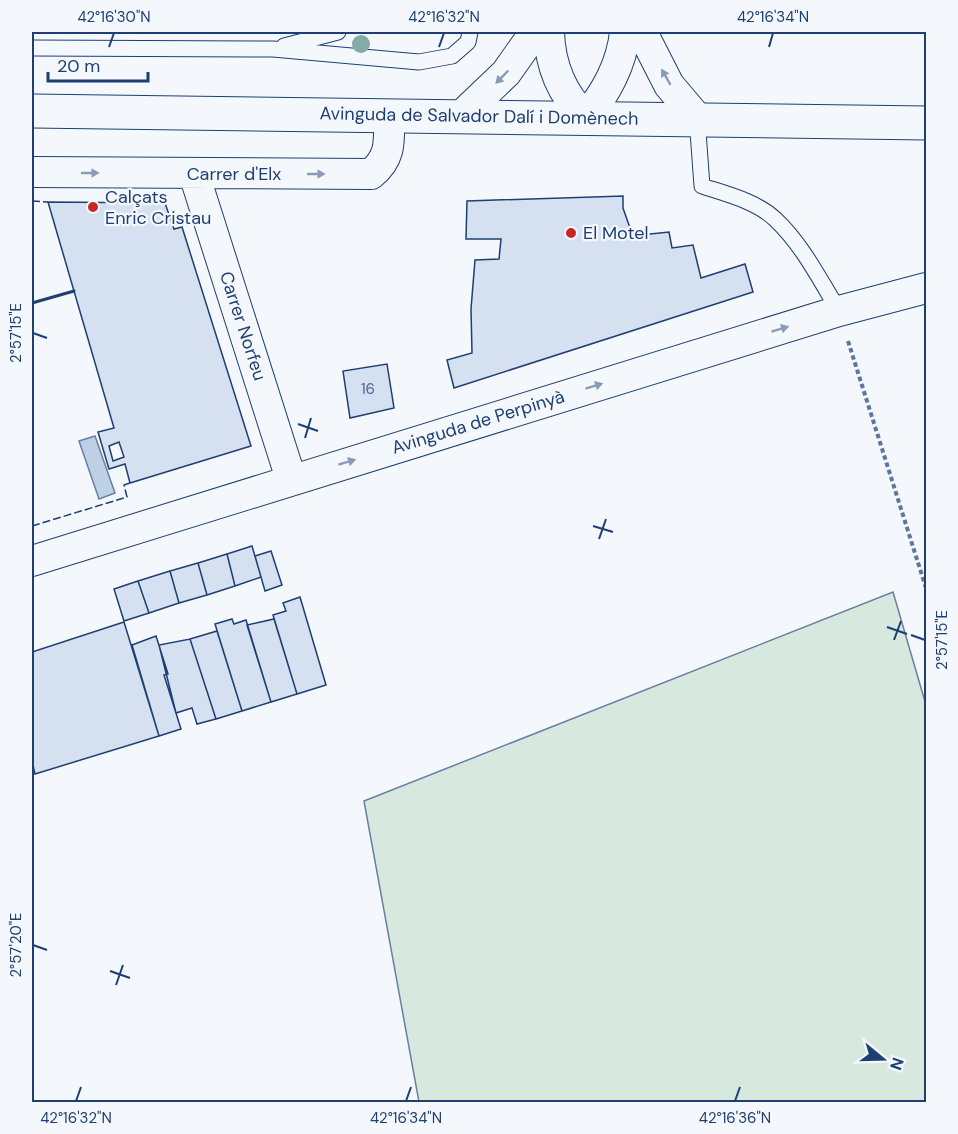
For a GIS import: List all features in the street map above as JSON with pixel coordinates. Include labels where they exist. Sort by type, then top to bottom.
[{"type":"main road","name":"Avinguda de Salvador Dalí i Domènech","points":[[32,111],[697,118],[927,123]]},
{"type":"street","points":[[461,116],[506,73],[535,32]]},
{"type":"street","points":[[549,32],[554,67],[561,89],[585,117],[608,86],[624,44],[625,32]]},
{"type":"street","points":[[642,32],[669,85],[697,118]]},
{"type":"street","name":"Carrer d'Elx","points":[[32,172],[371,174],[382,166],[389,153],[389,115]]},
{"type":"street","name":"Carrer Norfeu","points":[[194,174],[291,479]]},
{"type":"street","name":"Avinguda de Perpinyà","points":[[32,561],[839,311],[927,288]]},
{"type":"lane","points":[[273,49],[338,32]]},
{"type":"lane","points":[[32,48],[273,49],[419,62],[452,56],[468,42],[470,32]]},
{"type":"lane","points":[[697,118],[702,186],[739,198],[774,218],[800,249],[839,311]]},
{"type":"path","points":[[839,311],[927,588]]},
{"type":"shaded area","points":[[893,592],[926,705],[926,1102],[419,1102],[364,801]]},
{"type":"water","points":[[95,436],[115,493],[99,499],[79,441]]},
{"type":"building","points":[[623,196],[623,208],[630,228],[650,234],[669,232],[672,248],[693,245],[701,278],[745,264],[753,292],[454,388],[447,360],[472,353],[471,309],[475,260],[499,259],[501,239],[466,239],[467,201]]},
{"type":"building","points":[[48,202],[165,203],[174,229],[182,227],[251,446],[130,483],[125,464],[109,469],[98,432],[114,428]],"holes":[[[119,442],[124,457],[113,461],[109,446]]]},
{"type":"building","points":[[387,364],[394,408],[350,418],[343,371]]},
{"type":"building","points":[[252,546],[261,577],[235,586],[227,554]]},
{"type":"building","points":[[271,551],[282,585],[265,591],[255,556]]},
{"type":"building","points":[[227,554],[235,586],[207,595],[198,563]]},
{"type":"building","points":[[198,563],[207,595],[179,603],[170,571]]},
{"type":"building","points":[[170,571],[179,603],[149,613],[138,581]]},
{"type":"building","points":[[138,581],[149,613],[124,621],[114,589]]},
{"type":"building","points":[[300,597],[326,685],[297,694],[273,615],[286,611],[283,603]]},
{"type":"building","points":[[232,619],[234,624],[246,620],[271,702],[242,711],[215,624]]},
{"type":"building","points":[[274,619],[297,694],[271,702],[247,625]]},
{"type":"building","points":[[124,622],[159,736],[35,774],[32,761],[32,652]]},
{"type":"building","points":[[217,631],[242,711],[216,719],[190,639]]},
{"type":"building","points":[[156,636],[168,674],[164,675],[181,729],[159,736],[132,645]]},
{"type":"building","points":[[190,639],[216,719],[197,724],[192,708],[176,713],[159,645]]},
{"type":"fence","points":[[32,201],[48,202]]},
{"type":"fence","points":[[32,526],[127,497],[124,485],[130,483]]},
{"type":"wall","points":[[32,303],[74,291]]},
{"type":"place","name":"Calçats Enric Cristau","points":[[93,207]]},
{"type":"place","name":"El Motel","points":[[571,233]]}]
